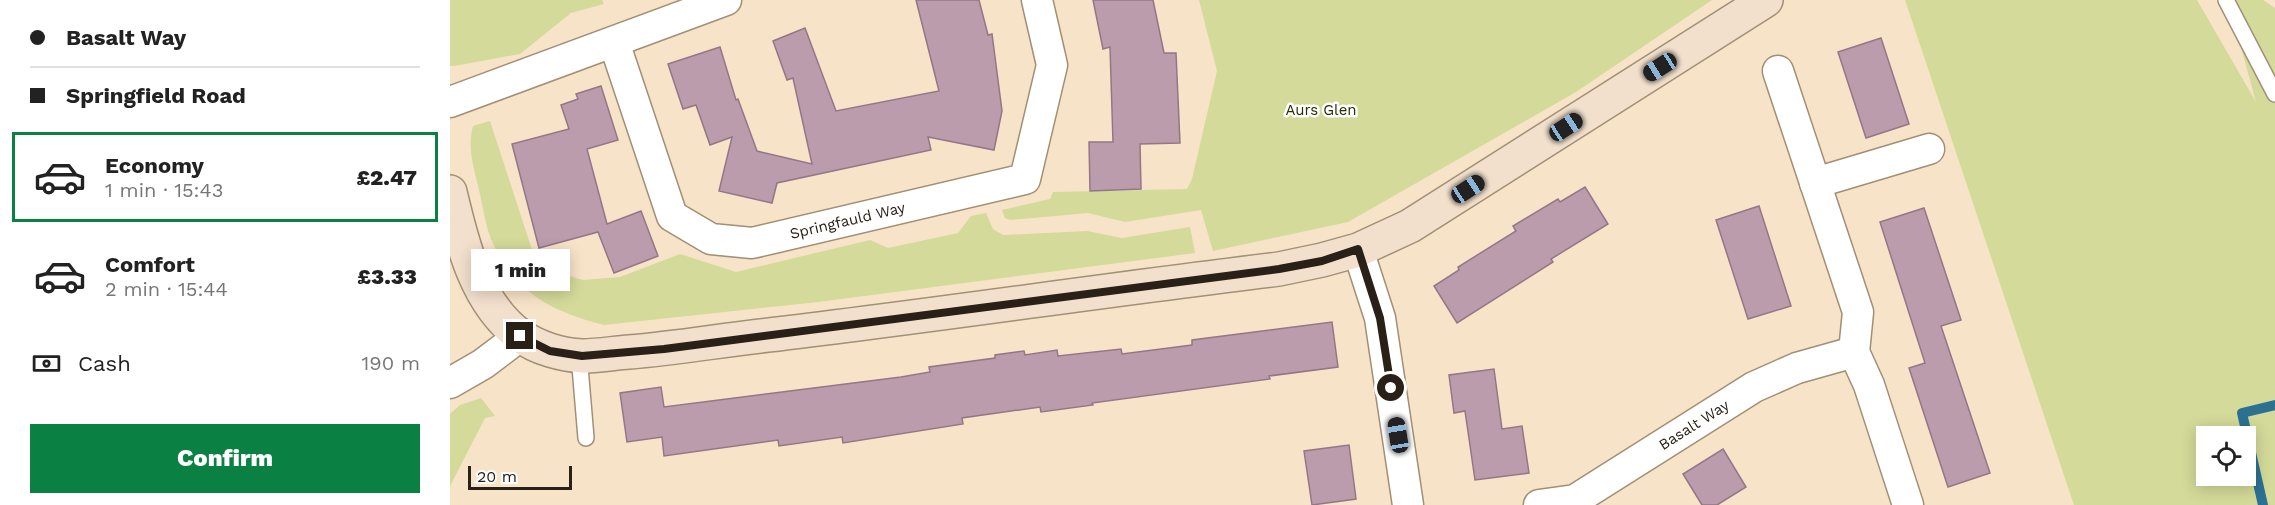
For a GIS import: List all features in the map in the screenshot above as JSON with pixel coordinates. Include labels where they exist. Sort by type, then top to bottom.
[{"type":"street","points":[[450,102],[726,0]]},
{"type":"street","name":"Springfauld Way","points":[[614,42],[672,216],[711,239],[752,243],[1025,179],[1052,65],[1037,0]]},
{"type":"street","points":[[450,192],[459,230],[481,290],[495,311],[520,336],[550,351],[579,355],[664,349],[1279,269],[1322,261],[1358,249],[1410,226],[1766,0]]},
{"type":"street","points":[[1778,71],[1858,312],[1854,352],[1869,385],[1908,505]]},
{"type":"street","points":[[1815,183],[1929,149]]},
{"type":"street","points":[[1358,249],[1380,318],[1408,505]]},
{"type":"street","points":[[450,383],[483,364],[520,336]]},
{"type":"street","name":"Basalt Way","points":[[1539,505],[1575,500],[1754,387],[1797,368],[1854,352]]},
{"type":"lane","points":[[2226,0],[2275,94]]},
{"type":"lane","points":[[579,355],[586,438]]},
{"type":"green space","points":[[450,0],[602,0],[604,4],[571,13],[520,54],[450,66]]},
{"type":"green space","name":"Aurs Glen","points":[[1199,0],[1712,0],[1576,92],[1348,222],[1213,251],[1201,210],[1125,222],[1088,213],[1011,220],[1005,218],[1002,210],[1050,199],[1053,192],[1187,189],[1192,179],[1217,71]]},
{"type":"green space","points":[[1905,0],[2197,0],[2256,102],[2228,0],[2263,0],[2275,8],[2275,505],[2074,505]]},
{"type":"green space","points":[[490,121],[535,259],[559,273],[583,280],[620,277],[680,254],[736,272],[870,240],[888,248],[958,233],[971,216],[986,213],[993,229],[1003,235],[1087,231],[1122,238],[1190,227],[1195,253],[818,302],[604,325],[568,314],[536,297],[511,273],[500,257],[487,227],[471,150],[473,126]]},
{"type":"green space","points":[[481,398],[495,416],[485,418],[450,486],[450,414],[460,405]]},
{"type":"building","points":[[916,0],[979,0],[988,35],[992,34],[1002,111],[994,150],[928,137],[931,150],[777,183],[772,203],[719,191],[732,137],[710,145],[696,105],[683,109],[668,64],[720,47],[736,100],[738,99],[757,151],[812,164],[793,78],[787,80],[773,41],[805,28],[836,111],[939,91]]},
{"type":"building","points":[[1093,0],[1153,0],[1164,53],[1176,53],[1180,143],[1140,144],[1141,189],[1090,191],[1089,142],[1113,142],[1110,47],[1103,49]]},
{"type":"building","points":[[1881,38],[1909,124],[1866,138],[1838,52]]},
{"type":"building","points":[[601,86],[618,140],[587,149],[607,224],[641,211],[658,256],[614,273],[598,232],[539,248],[512,144],[569,129],[561,105],[578,99],[576,94]]},
{"type":"building","points":[[1585,187],[1608,224],[1551,259],[1553,262],[1457,323],[1434,286],[1459,270],[1458,267],[1516,231],[1513,226],[1558,199],[1560,202]]},
{"type":"building","points":[[1759,206],[1791,306],[1748,319],[1716,220]]},
{"type":"building","points":[[1924,208],[1961,320],[1941,326],[1990,473],[1948,487],[1909,368],[1925,363],[1880,222]]},
{"type":"building","points":[[1332,322],[1338,367],[1269,376],[1270,379],[1092,403],[1093,405],[1041,412],[1040,407],[962,418],[963,424],[843,443],[842,437],[779,446],[778,440],[664,456],[662,437],[627,442],[620,393],[661,387],[664,407],[901,377],[930,372],[929,367],[995,358],[995,355],[1024,351],[1025,355],[1057,350],[1058,356],[1121,349],[1122,354],[1192,345],[1192,340]]},
{"type":"building","points":[[1494,369],[1502,429],[1522,426],[1529,473],[1475,480],[1465,411],[1454,413],[1449,375]]},
{"type":"building","points":[[1349,445],[1356,499],[1312,505],[1304,451]]},
{"type":"building","points":[[1723,449],[1746,487],[1717,505],[1702,505],[1683,474]]},
{"type":"waterway","points":[[2263,505],[2242,413],[2275,405]]},
{"type":"route","points":[[520,336],[550,351],[582,356],[664,349],[1279,269],[1322,261],[1358,249],[1380,318],[1391,388]]}]
